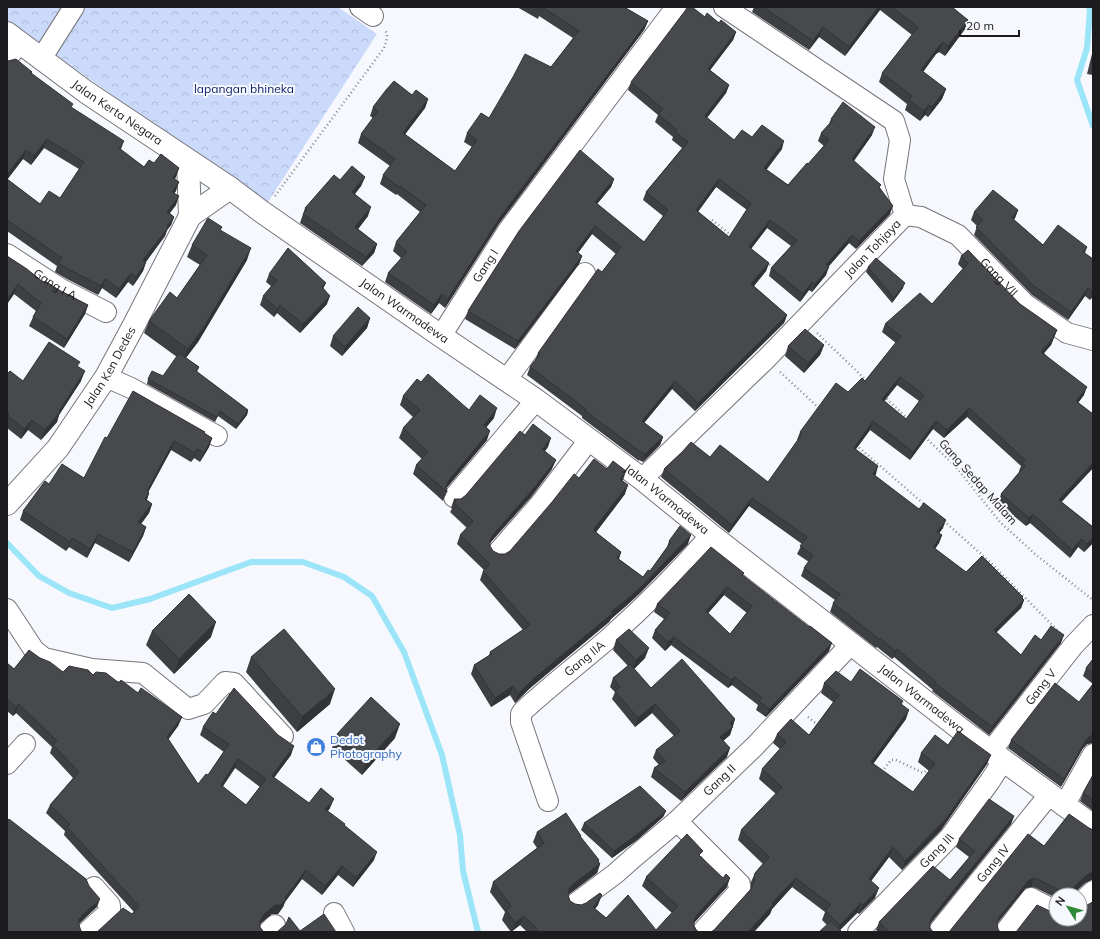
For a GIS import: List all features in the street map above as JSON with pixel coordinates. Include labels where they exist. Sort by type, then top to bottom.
[{"type":"street","points":[[41,59],[74,7]]},
{"type":"street","name":"Gang I","points":[[441,336],[507,232],[676,7]]},
{"type":"street","name":"Jalan Tohjaya","points":[[642,479],[766,359],[905,215],[894,179],[900,140],[894,121],[724,7]]},
{"type":"street","name":"Jalan Kerta Negara","points":[[11,45],[41,59],[86,92],[188,162],[230,188]]},
{"type":"street","name":"Jalan Ken Dedes","points":[[188,162],[190,216]]},
{"type":"street","name":"Jalan Warmadewa","points":[[230,188],[262,212],[536,400],[642,479],[711,535],[963,732],[1093,826]]},
{"type":"street","name":"Jalan Ken Dedes","points":[[7,504],[58,448],[106,377],[190,216],[230,188]]},
{"type":"street","name":"Gang VII","points":[[905,215],[921,217],[958,235],[1024,304],[1067,333],[1093,340]]},
{"type":"street","name":"Gang I A","points":[[7,254],[61,289],[106,312]]},
{"type":"street","points":[[507,379],[585,273]]},
{"type":"street","points":[[106,377],[131,388],[217,436]]},
{"type":"street","points":[[454,497],[536,400]]},
{"type":"street","points":[[498,552],[540,504],[589,440]]},
{"type":"street","name":"Gang IIA","points":[[548,802],[521,722],[521,714],[645,605],[677,574],[711,535]]},
{"type":"street","points":[[7,609],[34,650],[44,658],[92,669],[143,674],[188,710],[204,704],[225,682],[234,683],[283,736]]},
{"type":"street","name":"Gang V","points":[[997,756],[1073,646],[1093,624]]},
{"type":"street","name":"Gang II","points":[[576,903],[615,874],[678,821],[755,746],[851,644]]},
{"type":"street","points":[[7,764],[26,744]]},
{"type":"street","points":[[1057,800],[1093,754]]},
{"type":"street","name":"Gang III","points":[[858,932],[950,837],[990,781],[997,756]]},
{"type":"street","name":"Gang IV","points":[[938,932],[1057,800]]},
{"type":"street","points":[[678,821],[740,884],[739,892],[702,932]]},
{"type":"street","points":[[87,932],[110,910],[110,905],[94,887]]},
{"type":"street","points":[[1005,932],[1031,898],[1048,907]]},
{"type":"street","points":[[334,913],[344,932]]},
{"type":"path","points":[[262,212],[384,48],[387,33],[382,24],[366,12]]},
{"type":"path","points":[[712,220],[736,238]]},
{"type":"path","points":[[764,260],[776,270]]},
{"type":"path","points":[[804,320],[869,383]]},
{"type":"path","points":[[766,359],[823,412]]},
{"type":"path","points":[[880,392],[911,423]]},
{"type":"path","name":"Gang Sedap Malam","points":[[922,434],[956,467],[1000,522],[1036,555],[1093,600]]},
{"type":"path","points":[[852,442],[926,505]]},
{"type":"path","points":[[943,521],[990,562],[1073,646]]},
{"type":"path","points":[[794,706],[823,729]]},
{"type":"path","points":[[880,774],[891,760],[904,763],[924,773],[934,764]]},
{"type":"green space","name":"lapangan bhineka","points":[[7,7],[338,7],[377,34],[266,205],[7,20]]},
{"type":"building","points":[[542,7],[624,7],[648,21],[501,216],[448,299],[442,294],[434,305],[388,273],[407,252],[396,242],[426,205],[383,175],[395,159],[361,134],[378,111],[373,107],[394,81],[412,95],[416,90],[428,99],[403,133],[455,171],[477,140],[467,133],[481,113],[489,118],[525,54],[551,67],[579,31]]},
{"type":"building","points":[[688,7],[692,7],[705,17],[707,13],[719,23],[721,20],[736,32],[708,69],[729,85],[705,116],[734,140],[742,130],[752,137],[762,125],[784,141],[764,168],[788,185],[829,140],[821,133],[833,120],[831,119],[843,102],[875,127],[852,159],[881,185],[879,187],[893,206],[859,241],[852,235],[826,265],[829,267],[815,284],[812,282],[803,294],[771,268],[797,240],[770,220],[749,247],[769,263],[751,284],[787,315],[698,403],[675,381],[642,421],[663,437],[645,454],[584,410],[586,409],[530,367],[540,354],[538,353],[598,269],[602,272],[621,247],[595,226],[576,251],[582,256],[518,341],[468,311],[519,231],[580,150],[614,179],[595,202],[644,242],[668,210],[646,192],[688,142],[675,132],[677,130],[658,114],[663,109],[631,82]],"holes":[[[719,179],[751,203],[729,237],[696,210]]]},
{"type":"building","points":[[763,7],[878,7],[849,47],[823,27],[813,41]]},
{"type":"building","points":[[891,7],[952,7],[968,20],[948,46],[943,42],[940,45],[921,70],[946,89],[932,107],[929,105],[924,111],[909,100],[912,96],[882,73],[918,27]]},
{"type":"building","points":[[16,59],[32,72],[31,73],[73,104],[71,107],[124,141],[119,148],[144,167],[149,160],[154,163],[161,154],[179,168],[173,178],[179,182],[172,192],[179,196],[167,212],[174,217],[167,226],[168,228],[143,260],[146,262],[136,277],[131,273],[119,289],[105,279],[101,286],[58,263],[62,258],[7,220],[7,179],[40,204],[49,191],[60,198],[84,162],[47,139],[34,156],[26,150],[7,175],[7,60]]},
{"type":"building","points":[[352,166],[365,177],[352,192],[371,207],[355,227],[377,244],[366,257],[303,214],[307,210],[305,208],[334,175],[340,180]]},
{"type":"building","points":[[993,190],[1018,210],[1012,218],[1043,245],[1058,225],[1087,247],[1083,252],[1093,259],[1093,292],[1088,288],[1071,312],[1035,287],[976,227],[983,220],[974,212]]},
{"type":"building","points":[[208,218],[222,227],[220,230],[251,248],[202,330],[188,349],[149,321],[170,292],[177,298],[207,255],[192,245]]},
{"type":"building","points":[[288,248],[326,283],[322,287],[330,296],[303,324],[280,305],[277,309],[263,296],[277,280],[269,274]]},
{"type":"building","points":[[968,250],[1020,304],[1057,330],[1053,336],[1054,337],[1041,352],[1087,387],[1076,401],[1093,414],[1093,463],[1059,500],[1093,527],[1093,538],[1087,544],[1081,539],[1072,550],[1033,514],[1029,518],[1001,494],[1025,466],[1022,463],[1025,460],[969,408],[947,430],[936,421],[913,452],[873,421],[854,448],[878,466],[873,474],[919,509],[924,503],[946,520],[937,532],[942,535],[933,547],[966,572],[982,556],[1023,597],[1022,598],[1024,600],[994,630],[1021,655],[1035,635],[1041,640],[1051,626],[1064,635],[992,727],[935,683],[936,682],[897,649],[895,651],[833,603],[840,594],[804,568],[813,555],[800,546],[807,537],[752,498],[732,525],[664,469],[691,442],[710,457],[720,445],[768,482],[802,434],[800,432],[836,383],[848,392],[862,378],[865,381],[901,336],[885,324],[920,293],[932,304],[968,263],[961,256]],"holes":[[[900,377],[924,395],[906,419],[882,399]]]},
{"type":"building","points":[[7,256],[27,269],[44,283],[45,281],[88,305],[67,339],[33,317],[41,303],[18,284],[7,300]]},
{"type":"building","points":[[876,258],[905,283],[894,298],[868,267]]},
{"type":"building","points":[[358,307],[370,318],[345,347],[333,336]]},
{"type":"building","points":[[805,329],[824,345],[808,363],[788,346]]},
{"type":"building","points":[[49,342],[80,362],[77,366],[85,371],[59,411],[60,412],[45,430],[32,420],[24,429],[8,416],[9,414],[7,413],[7,374],[10,371],[23,381]]},
{"type":"building","points":[[179,353],[199,367],[196,371],[248,410],[238,424],[220,411],[217,417],[148,379],[152,371],[163,376]]},
{"type":"building","points":[[428,374],[469,410],[480,395],[497,408],[484,425],[490,431],[449,480],[446,486],[447,492],[416,465],[428,452],[403,428],[420,410],[403,396],[417,379],[421,382]]},
{"type":"building","points":[[133,391],[205,432],[204,433],[212,438],[204,453],[197,449],[195,453],[174,441],[147,491],[149,493],[145,499],[152,504],[138,522],[146,527],[133,552],[98,534],[90,549],[72,538],[70,542],[23,511],[45,481],[49,484],[62,464],[84,478],[105,437],[107,438]]},
{"type":"building","points":[[533,424],[551,438],[542,449],[556,460],[493,535],[490,540],[490,546],[493,551],[499,554],[505,554],[510,551],[574,474],[579,478],[594,459],[607,469],[613,461],[626,471],[620,479],[628,485],[594,529],[594,531],[621,552],[617,558],[643,577],[648,570],[650,571],[671,542],[669,541],[680,526],[691,535],[644,584],[611,612],[613,613],[532,680],[518,694],[513,686],[495,698],[474,665],[492,654],[490,652],[530,625],[483,571],[490,564],[460,535],[473,521],[454,503],[456,501],[454,499],[461,499],[466,495],[520,431],[525,435]]},
{"type":"building","points":[[711,547],[744,573],[742,575],[832,643],[769,709],[759,701],[762,698],[735,677],[731,680],[674,637],[668,642],[655,630],[670,613],[657,604]],"holes":[[[727,587],[752,606],[730,634],[706,611]]]},
{"type":"building","points":[[189,594],[216,622],[179,659],[152,631]]},
{"type":"building","points":[[284,629],[335,689],[302,717],[251,657]]},
{"type":"building","points":[[629,629],[649,648],[636,660],[616,640]]},
{"type":"building","points":[[29,650],[40,658],[50,662],[63,672],[69,666],[88,670],[93,675],[96,672],[106,673],[119,683],[121,680],[138,693],[141,688],[182,717],[167,737],[198,784],[206,774],[208,775],[229,744],[203,727],[213,712],[216,714],[234,688],[278,735],[294,746],[272,776],[309,803],[321,788],[334,799],[325,809],[377,852],[356,878],[342,866],[325,886],[306,870],[281,905],[275,905],[263,915],[260,921],[260,927],[264,932],[97,932],[123,908],[132,914],[139,906],[67,827],[70,824],[50,805],[79,772],[53,745],[57,741],[19,704],[16,707],[7,699],[7,663],[14,669]],"holes":[[[238,759],[266,779],[246,805],[221,785]]]},
{"type":"building","points":[[682,659],[735,719],[730,723],[733,727],[720,737],[730,748],[685,792],[654,768],[665,761],[656,750],[680,731],[655,704],[638,718],[615,691],[620,687],[613,678],[630,664],[651,688]]},
{"type":"building","points":[[1093,659],[1093,674],[1086,668]]},
{"type":"building","points":[[860,669],[903,701],[901,704],[909,710],[871,762],[913,792],[935,763],[921,753],[935,735],[948,745],[958,731],[991,755],[945,820],[905,861],[893,847],[869,879],[879,888],[863,905],[861,903],[840,925],[825,910],[831,905],[796,878],[772,903],[773,905],[748,932],[711,932],[751,889],[754,882],[755,873],[769,857],[741,830],[782,787],[762,769],[786,742],[777,734],[791,719],[809,735],[839,695],[824,683],[836,671],[851,682]]},
{"type":"building","points":[[1055,683],[1079,702],[1093,684],[1093,735],[1086,740],[1064,779],[1011,740]]},
{"type":"building","points":[[371,697],[400,724],[367,761],[337,734]]},
{"type":"building","points":[[1093,775],[1093,800],[1083,793]]},
{"type":"building","points":[[640,786],[666,811],[614,851],[584,823]]},
{"type":"building","points":[[989,799],[1014,816],[932,917],[930,928],[933,932],[889,932],[879,922],[933,866],[950,880],[975,851],[959,839]]},
{"type":"building","points":[[566,813],[580,836],[599,860],[598,861],[600,864],[572,885],[569,889],[568,895],[570,901],[581,905],[600,893],[602,895],[593,907],[606,918],[628,895],[656,930],[678,906],[646,877],[687,834],[703,851],[699,855],[723,878],[726,874],[730,878],[694,920],[694,926],[697,931],[700,932],[540,932],[524,916],[515,923],[506,910],[511,906],[493,882],[544,843],[537,832]]},
{"type":"building","points":[[1069,814],[1093,830],[1093,872],[1088,874],[1074,887],[1053,887],[1034,878],[1029,880],[999,917],[997,923],[1000,932],[949,932],[1028,834],[1044,846]]},
{"type":"building","points":[[9,819],[86,879],[89,886],[100,899],[79,919],[79,925],[81,931],[83,932],[7,932],[7,821]]},
{"type":"building","points":[[1093,901],[1093,932],[1016,932],[1037,905],[1048,910],[1048,927],[1088,927],[1088,904]]},
{"type":"building","points":[[324,914],[336,932],[277,932],[286,924],[289,917],[300,931]]},
{"type":"building","points":[[831,921],[842,932],[819,932]]},
{"type":"waterway","points":[[1089,7],[1087,48],[1077,80],[1093,126]]},
{"type":"waterway","points":[[7,543],[39,576],[69,593],[112,608],[150,599],[251,562],[303,562],[344,577],[372,596],[404,652],[442,755],[460,835],[463,871],[478,932]]},
{"type":"place","name":"Dedot Photography","points":[[316,747]]}]
